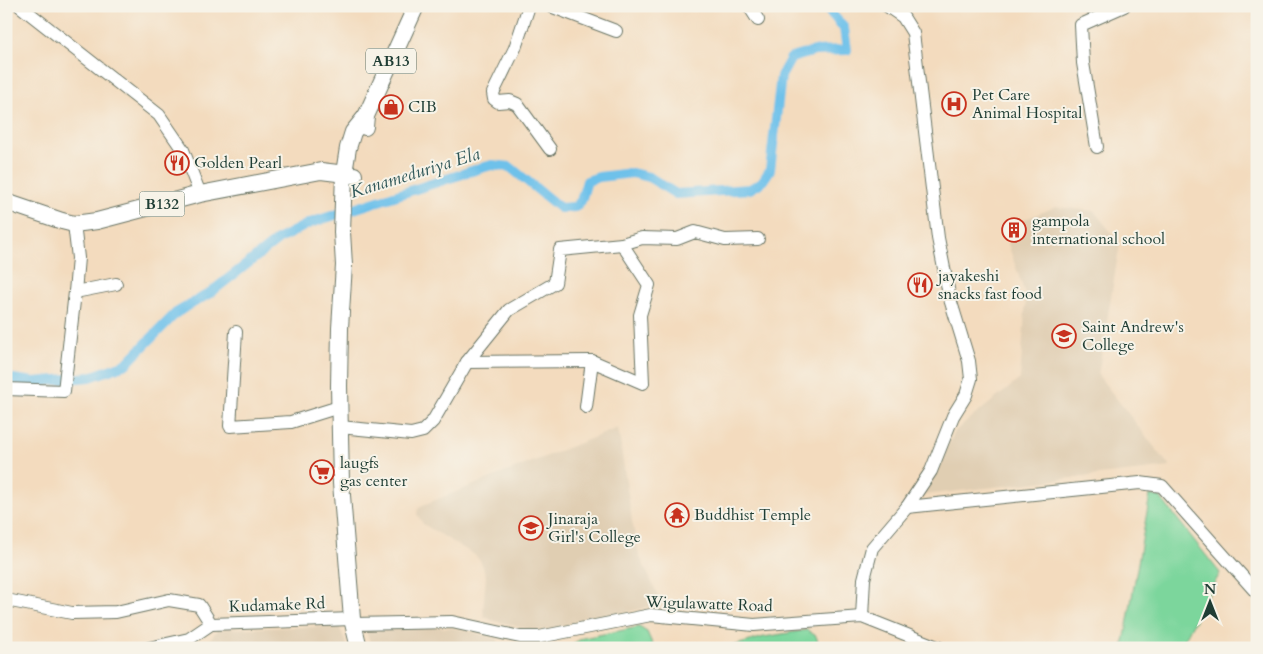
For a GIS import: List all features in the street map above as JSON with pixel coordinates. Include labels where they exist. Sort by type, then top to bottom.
[{"type":"main road","name":"AB13","points":[[359,648],[353,622],[341,483],[339,407],[340,328],[349,175],[353,132],[366,116],[416,6]]},
{"type":"main road","name":"B132","points":[[6,202],[74,224],[98,221],[200,194],[321,171],[332,163],[349,175]]},
{"type":"street","points":[[20,6],[159,115],[182,150],[200,194]]},
{"type":"street","points":[[529,6],[514,48],[493,92],[494,99],[498,102],[510,101],[517,104],[550,149]]},
{"type":"street","points":[[550,6],[616,30]]},
{"type":"street","points":[[749,6],[758,20]]},
{"type":"street","points":[[862,617],[864,579],[872,548],[907,507],[930,471],[953,416],[966,395],[971,378],[969,361],[950,298],[938,238],[913,33],[903,17],[888,6]]},
{"type":"street","points":[[1097,147],[1083,63],[1081,24],[1124,6]]},
{"type":"street","points":[[6,389],[64,391],[78,258],[74,224]]},
{"type":"street","points":[[340,427],[411,434],[423,431],[433,421],[467,362],[509,310],[555,283],[560,250],[622,244],[642,238],[677,239],[695,232],[725,240],[758,239]]},
{"type":"street","points":[[467,362],[592,361],[643,383],[640,315],[649,285],[622,244]]},
{"type":"street","points":[[74,292],[116,284]]},
{"type":"street","points":[[236,332],[230,426],[291,422],[339,407]]},
{"type":"street","points":[[586,407],[592,361]]},
{"type":"street","points":[[907,507],[1140,483],[1162,486],[1257,593]]},
{"type":"street","name":"Kudamake Rd","points":[[6,600],[72,613],[116,612],[169,600],[199,605],[211,624],[353,622]]},
{"type":"street","name":"Wigulawatte Road","points":[[353,622],[452,622],[520,637],[539,637],[651,615],[754,625],[862,617],[915,642],[940,648]]},
{"type":"street","points":[[149,648],[189,638],[211,624]]},
{"type":"shaded area","name":"Saint Andrew's College","points":[[1055,207],[1094,211],[1120,243],[1098,375],[1170,467],[924,495],[955,431],[1020,379],[1026,297],[1008,244],[1023,220]]},
{"type":"shaded area","name":"Jinaraja Girl's College","points":[[618,428],[639,555],[662,604],[546,630],[529,629],[491,620],[484,616],[486,576],[481,562],[475,555],[423,524],[417,514],[418,509],[423,505]]},
{"type":"shaded area","points":[[339,626],[348,648],[191,648],[208,642],[218,629]]},
{"type":"shaded area","points":[[405,626],[453,628],[469,631],[497,639],[497,648],[372,648],[367,633]]},
{"type":"green space","points":[[1150,495],[1160,497],[1220,573],[1180,648],[1123,648]]},
{"type":"green space","points":[[639,627],[647,632],[654,648],[573,648],[574,643],[583,638]]},
{"type":"green space","points":[[807,630],[816,636],[820,648],[726,648],[764,637]]},
{"type":"waterway","name":"Kanameduriya Ela","points":[[6,378],[34,382],[90,377],[126,364],[176,313],[210,293],[279,239],[310,223],[492,165],[510,167],[560,208],[575,207],[581,201],[587,181],[599,177],[632,173],[649,177],[676,194],[750,189],[762,182],[770,170],[781,76],[791,58],[815,51],[847,50],[844,28],[825,6]]},
{"type":"place","name":"Pet Care Animal Hospital","points":[[954,104]]},
{"type":"place","name":"CIB","points":[[391,107]]},
{"type":"place","name":"Golden Pearl","points":[[177,163]]},
{"type":"place","name":"gampola international school","points":[[1014,230]]},
{"type":"place","name":"jayakeshi snacks fast food","points":[[920,285]]},
{"type":"place","name":"Saint Andrew's College","points":[[1064,336]]},
{"type":"place","name":"laugfs gas center","points":[[322,472]]},
{"type":"place","name":"Buddhist Temple","points":[[677,515]]},
{"type":"place","name":"Jinaraja Girl's College","points":[[531,528]]}]
